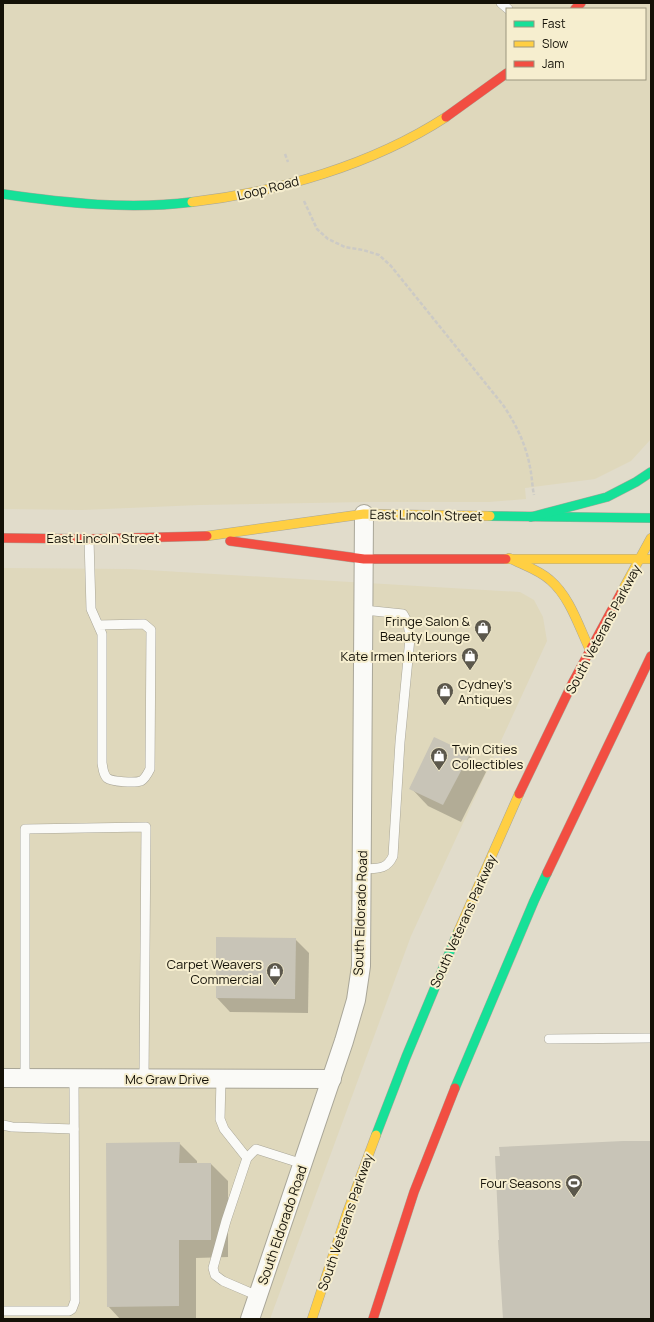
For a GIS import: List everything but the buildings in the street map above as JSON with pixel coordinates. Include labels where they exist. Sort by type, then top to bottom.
[{"type":"main road","name":"Loop Road","points":[[3,194],[71,203],[138,206],[193,203],[268,189],[328,172],[392,146],[442,119],[506,74]]},
{"type":"main road","points":[[531,517],[607,497],[636,482],[651,472]]},
{"type":"main road","name":"East Lincoln Street","points":[[3,538],[89,539],[203,537],[364,514],[651,518]]},
{"type":"main road","name":"East Lincoln Street","points":[[203,537],[364,559],[651,558]]},
{"type":"main road","name":"South Veterans Parkway","points":[[312,1319],[355,1192],[394,1087],[437,980],[512,809],[544,741],[590,650],[651,538]]},
{"type":"main road","points":[[509,558],[550,579],[557,587],[574,616],[590,650]]},
{"type":"main road","points":[[373,1319],[414,1192],[534,901],[650,658]]},
{"type":"street","name":"South Eldorado Road","points":[[250,1319],[344,1041],[356,1000],[361,966],[364,514]]},
{"type":"street","name":"Mc Graw Drive","points":[[3,1078],[332,1079]]},
{"type":"lane","points":[[89,539],[91,610],[102,634],[102,763],[104,774],[108,779],[117,782],[140,781],[146,776],[150,769],[151,630],[144,624],[98,625]]},
{"type":"lane","points":[[362,869],[384,867],[389,863],[393,856],[400,742],[410,638],[408,623],[403,614],[364,610]]},
{"type":"lane","points":[[25,1078],[25,829],[146,827],[144,1078]]},
{"type":"lane","points":[[549,1039],[651,1038]]},
{"type":"lane","points":[[3,1311],[69,1311],[72,1309],[75,1301],[74,1078]]},
{"type":"lane","points":[[221,1079],[220,1118],[224,1129],[247,1158]]},
{"type":"lane","points":[[3,1125],[12,1127],[74,1129]]},
{"type":"lane","points":[[258,1296],[224,1281],[215,1275],[213,1268],[226,1221],[247,1158],[256,1149],[303,1164]]},
{"type":"path","points":[[285,154],[289,164]]},
{"type":"path","points":[[304,201],[317,229],[328,239],[345,247],[363,250],[379,255],[392,266],[503,405],[515,422],[526,450],[531,468],[534,498]]},
{"type":"shaded area","points":[[3,3],[651,3],[651,439],[631,461],[595,479],[525,488],[526,499],[489,502],[366,502],[199,505],[82,510],[3,509]]},
{"type":"shaded area","points":[[3,568],[130,569],[520,592],[534,600],[543,617],[547,641],[411,936],[270,1319],[3,1319]]},
{"type":"traffic: fast","points":[[3,194],[74,203],[121,205],[192,202]]},
{"type":"traffic: fast","points":[[531,517],[607,497],[636,482],[651,472]]},
{"type":"traffic: fast","points":[[490,516],[651,518]]},
{"type":"traffic: fast","points":[[455,1088],[547,873]]},
{"type":"traffic: fast","points":[[376,1135],[406,1057],[458,932]]},
{"type":"traffic: slow","points":[[192,202],[258,191],[324,174],[387,149],[446,117]]},
{"type":"traffic: slow","points":[[207,536],[364,514],[490,516]]},
{"type":"traffic: slow","points":[[621,593],[651,538]]},
{"type":"traffic: slow","points":[[509,558],[541,573],[557,587],[569,604],[590,650]]},
{"type":"traffic: slow","points":[[506,559],[651,559]]},
{"type":"traffic: slow","points":[[458,932],[519,794]]},
{"type":"traffic: slow","points":[[312,1319],[347,1213],[376,1135]]},
{"type":"traffic: jam","points":[[576,8],[581,3]]},
{"type":"traffic: jam","points":[[446,117],[506,74]]},
{"type":"traffic: jam","points":[[3,538],[89,539],[207,536]]},
{"type":"traffic: jam","points":[[230,541],[364,559],[506,559]]},
{"type":"traffic: jam","points":[[519,794],[573,682],[621,593]]},
{"type":"traffic: jam","points":[[547,873],[651,656]]},
{"type":"traffic: jam","points":[[373,1319],[414,1192],[455,1088]]},
{"type":"place","name":"Fringe Salon & Beauty Lounge","points":[[483,643]]},
{"type":"place","name":"Kate Irmen Interiors","points":[[470,671]]},
{"type":"place","name":"Cydney's Antiques","points":[[445,706]]},
{"type":"place","name":"Twin Cities Collectibles","points":[[439,771]]},
{"type":"place","name":"Carpet Weavers Commercial","points":[[275,986]]},
{"type":"place","name":"Four Seasons","points":[[574,1198]]}]
